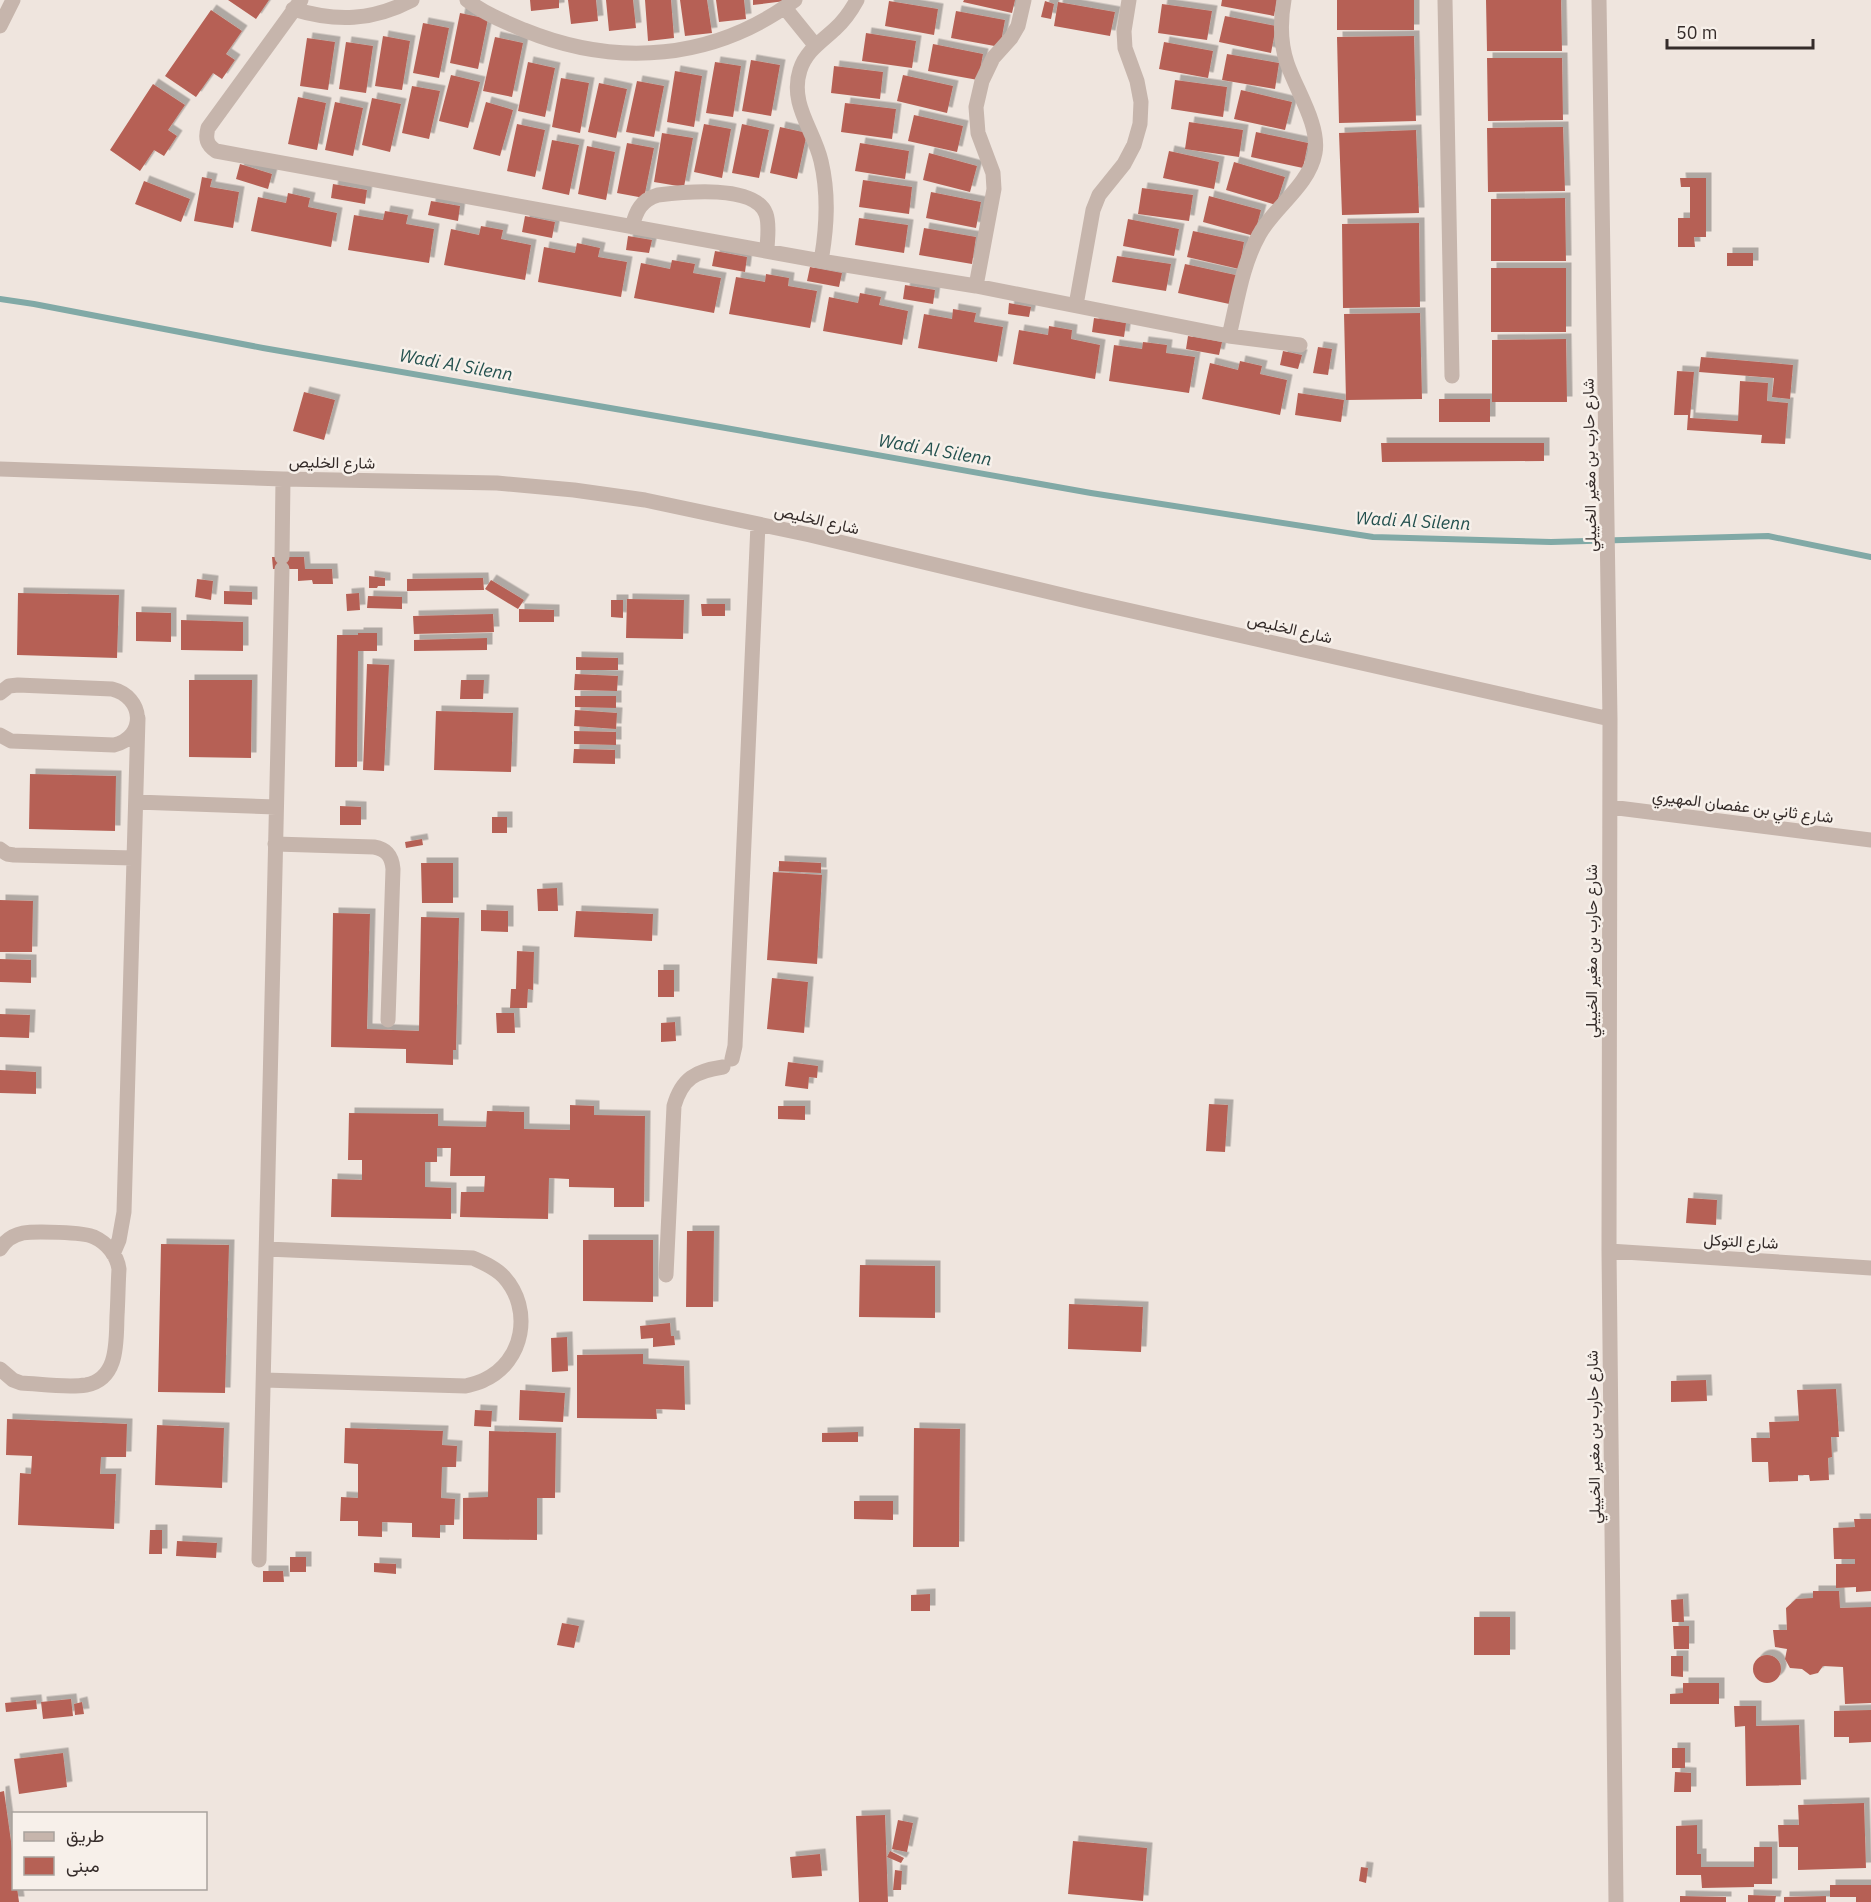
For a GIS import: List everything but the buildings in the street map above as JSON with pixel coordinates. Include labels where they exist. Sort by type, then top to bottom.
[{"type":"street","points":[[0,26],[13,0]]},
{"type":"street","points":[[412,0],[375,15],[346,19],[318,17],[297,5],[208,128],[207,141],[210,147],[216,151],[632,227],[976,286],[1229,336],[1300,345]]},
{"type":"street","points":[[467,0],[508,23],[577,48],[613,53],[649,54],[686,50],[721,40],[754,27],[790,4],[815,45]]},
{"type":"street","points":[[821,261],[826,236],[826,184],[821,159],[797,99],[797,84],[806,57],[815,45],[836,28],[857,0]]},
{"type":"street","points":[[976,286],[994,189],[993,173],[978,133],[976,107],[982,81],[993,58],[1011,38],[1018,26],[1024,0]]},
{"type":"street","points":[[1076,305],[1093,210],[1098,195],[1124,164],[1134,145],[1140,124],[1141,102],[1137,81],[1125,48],[1124,31],[1130,0]]},
{"type":"street","points":[[1229,336],[1250,253],[1259,234],[1273,214],[1306,176],[1315,153],[1314,128],[1286,61],[1281,38],[1284,0]]},
{"type":"street","points":[[1445,0],[1452,376]]},
{"type":"street","name":"شارع حارب بن مغير الخييلي","points":[[1599,0],[1610,719],[1610,1251],[1616,1902]]},
{"type":"street","points":[[632,227],[639,207],[650,197],[683,192],[735,195],[756,201],[766,213],[768,224],[766,251]]},
{"type":"street","name":"شارع الخليص","points":[[0,469],[284,479],[497,483],[645,500],[1610,719]]},
{"type":"street","points":[[260,1560],[284,479]]},
{"type":"street","points":[[666,1275],[674,1106],[677,1094],[684,1083],[694,1075],[727,1063],[735,1046],[758,524]]},
{"type":"street","points":[[0,693],[9,686],[18,685],[112,689],[121,692],[134,704],[138,718],[124,1212],[119,1240],[113,1254]]},
{"type":"street","points":[[0,735],[11,741],[114,746],[128,740],[133,734],[138,718]]},
{"type":"street","points":[[136,802],[276,807]]},
{"type":"street","name":"شارع ثاني بن عفصان المهيري","points":[[1610,807],[1871,840]]},
{"type":"street","points":[[275,844],[374,847],[390,855],[393,869],[388,1020]]},
{"type":"street","points":[[0,849],[7,854],[14,855],[133,858]]},
{"type":"street","points":[[0,1249],[9,1239],[23,1233],[87,1234],[102,1242],[113,1254],[119,1269],[116,1348],[114,1359],[106,1374],[93,1383],[78,1386],[21,1383],[0,1369]]},
{"type":"street","points":[[264,1380],[466,1386],[483,1381],[499,1371],[511,1358],[519,1342],[522,1324],[520,1307],[514,1290],[503,1276],[489,1265],[473,1258],[267,1249]]},
{"type":"street","name":"شارع التوكل","points":[[1610,1251],[1871,1268]]},
{"type":"waterway","name":"Wadi Al Silenn","points":[[0,299],[263,348],[1091,493],[1373,537],[1551,542],[1768,536],[1871,557]]}]
